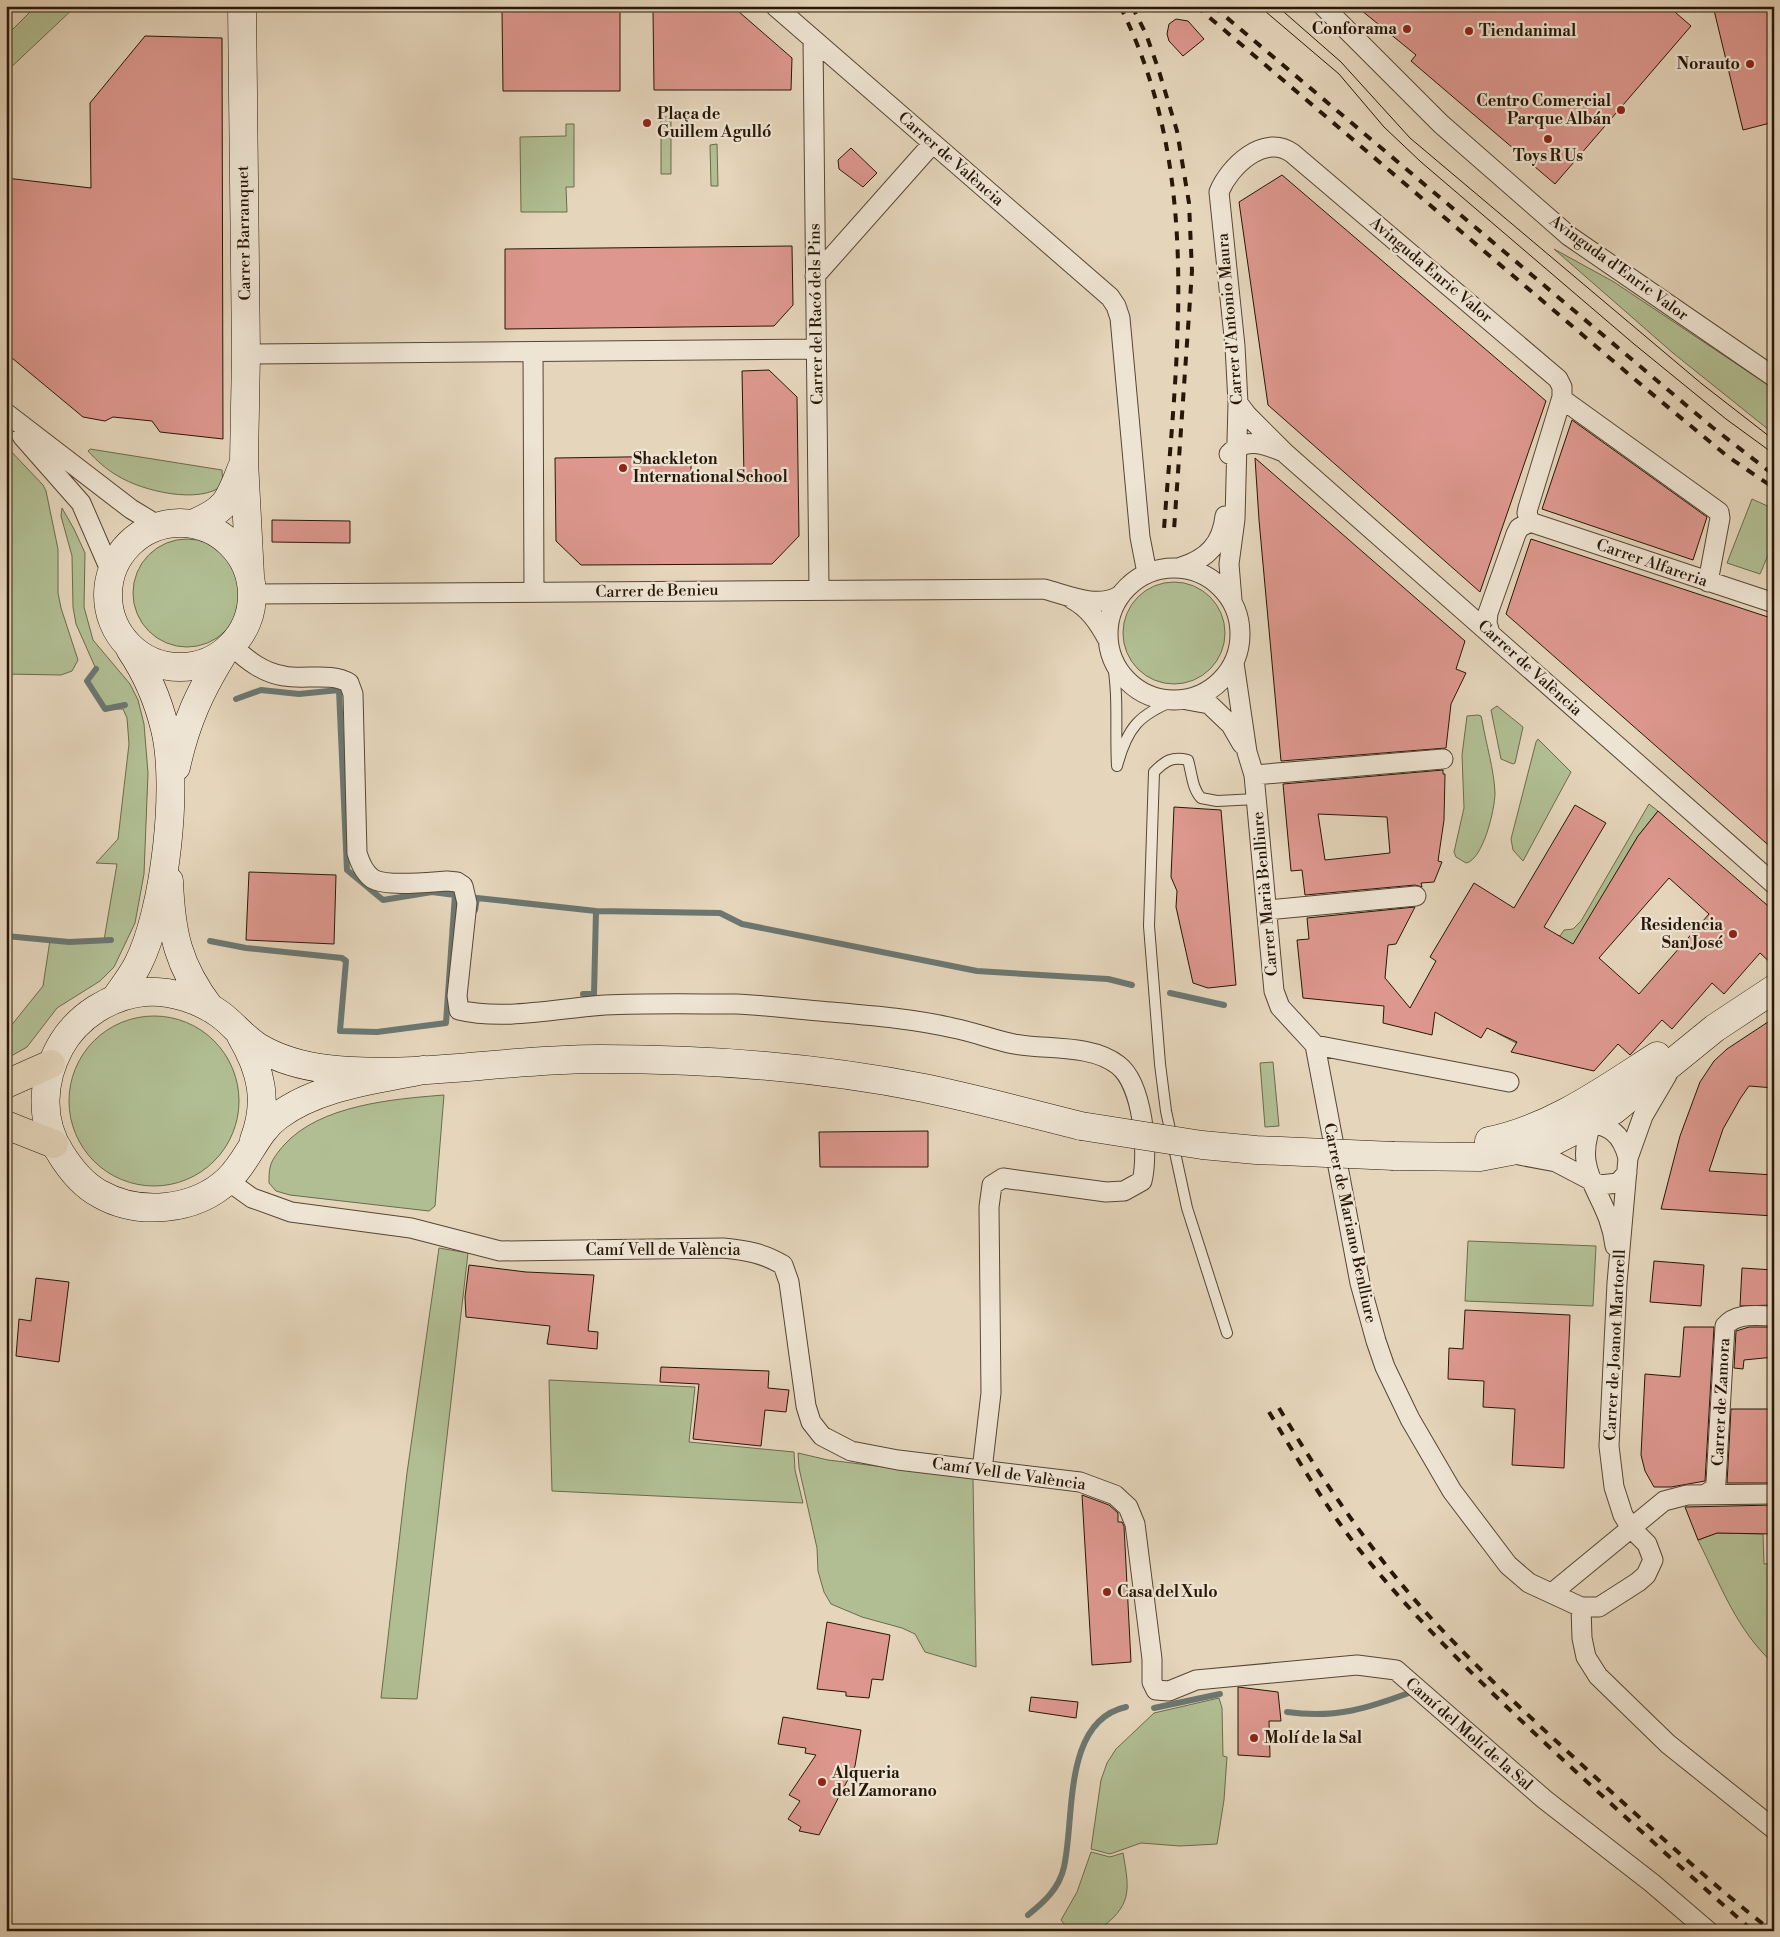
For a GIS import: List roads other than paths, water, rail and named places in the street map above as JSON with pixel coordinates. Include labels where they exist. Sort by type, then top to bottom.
[{"type":"main road","points":[[6,1084],[51,1064]]},
{"type":"main road","points":[[6,1125],[54,1144]]},
{"type":"street","name":"Carrer Barranquet","points":[[242,6],[246,354],[244,461],[252,585]]},
{"type":"street","name":"Carrer de València","points":[[775,6],[1110,297],[1116,306],[1120,318],[1140,538],[1146,573]]},
{"type":"street","name":"Avinguda d'Enric Valor","points":[[1323,6],[1441,124],[1569,236],[1774,377]]},
{"type":"street","name":"Carrer del Racó dels Pins","points":[[813,39],[819,589]]},
{"type":"street","points":[[815,276],[933,143]]},
{"type":"street","name":"Carrer d'Antonio Maura","points":[[1232,600],[1229,564],[1235,519],[1238,403],[1236,346],[1219,192],[1231,170],[1259,150],[1276,146],[1287,149]]},
{"type":"street","name":"Avinguda Enric Valor","points":[[1287,149],[1558,379],[1562,387],[1560,407]]},
{"type":"street","points":[[246,354],[816,349]]},
{"type":"street","points":[[533,352],[534,592]]},
{"type":"street","name":"Carrer de València","points":[[1238,403],[1246,415],[1286,454],[1774,884]]},
{"type":"street","points":[[1490,633],[1487,623],[1488,612],[1516,534],[1519,528],[1530,522],[1527,513],[1528,508],[1560,407],[1719,512],[1720,518],[1708,582]]},
{"type":"street","points":[[6,413],[131,509],[159,526]]},
{"type":"street","points":[[6,419],[81,502],[111,572]]},
{"type":"street","name":"Carrer de València","points":[[1237,446],[1248,443],[1265,444],[1286,454]]},
{"type":"street","name":"Carrer d'Antonio Maura","points":[[1181,567],[1196,563],[1212,552],[1221,536],[1225,518],[1226,465],[1229,454],[1237,446]]},
{"type":"street","points":[[192,524],[211,516],[226,505],[244,461]]},
{"type":"street","name":"Carrer Alfareria","points":[[1530,522],[1774,603]]},
{"type":"street","points":[[116,999],[138,965],[145,949],[158,900],[168,837],[171,790],[166,730],[156,699],[145,672],[112,621],[108,596],[111,572],[122,552],[138,536],[159,526],[176,523],[192,524],[212,530],[230,542],[243,558],[252,585],[247,622],[199,692],[184,732],[171,790]]},
{"type":"street","points":[[1181,567],[1201,572],[1219,584],[1232,600],[1240,620],[1241,642],[1234,662],[1222,680],[1204,693],[1180,700],[1160,699],[1131,685],[1120,673],[1112,659],[1107,638],[1110,616],[1119,596],[1131,582],[1146,573],[1164,568],[1181,567]]},
{"type":"street","name":"Carrer de Benieu","points":[[252,585],[534,592],[1044,589],[1100,601],[1112,600],[1119,596]]},
{"type":"street","name":"Carrer de Benieu","points":[[1060,593],[1080,603],[1090,613],[1107,638]]},
{"type":"street","points":[[126,642],[142,656],[161,665],[183,667],[204,663],[227,650]]},
{"type":"street","points":[[227,650],[258,667],[277,674],[339,679],[349,683],[352,694],[357,853],[360,863],[366,874],[380,882],[447,881],[463,886],[467,903],[457,996],[459,1010],[480,1015],[606,1005],[738,1004],[874,1016],[953,1027],[1001,1042],[1033,1048],[1072,1050],[1103,1056],[1120,1066],[1133,1088],[1141,1113],[1145,1170],[1142,1182],[1124,1191],[1106,1192],[1003,1178],[992,1185],[989,1207],[991,1392],[982,1470]]},
{"type":"street","name":"Carrer Marià Benlliure","points":[[1234,662],[1246,752]]},
{"type":"street","name":"Carrer Marià Benlliure","points":[[1180,700],[1209,704],[1231,725],[1246,752],[1254,775],[1274,991],[1280,1006],[1315,1045]]},
{"type":"street","points":[[1254,775],[1443,759]]},
{"type":"street","points":[[168,837],[170,884],[179,952],[192,984],[210,1008]]},
{"type":"street","points":[[1267,910],[1416,896]]},
{"type":"street","name":"Carrer de Joanot Martorell","points":[[1581,1607],[1599,1607],[1638,1582],[1650,1568],[1653,1560],[1652,1551],[1631,1528],[1623,1515],[1614,1487],[1609,1454],[1617,1274],[1627,1165],[1643,1116],[1670,1053],[1774,976]]},
{"type":"street","name":"Carrer de Joanot Martorell","points":[[1670,1053],[1715,1028],[1774,989]]},
{"type":"street","points":[[423,1070],[339,1089],[301,1102],[275,1118],[262,1132],[248,1155],[227,1180],[198,1199],[165,1208],[131,1206],[99,1194],[72,1172],[54,1144],[46,1118],[45,1091],[51,1064],[66,1036],[88,1014],[116,999],[146,992],[177,994],[210,1008],[224,1017],[239,1032],[271,1054],[296,1063],[326,1069],[423,1070],[529,1061],[596,1059],[689,1060],[758,1065],[922,1088],[1081,1126],[1256,1150],[1394,1156],[1480,1157],[1523,1155],[1556,1162],[1600,1185],[1618,1183],[1627,1165],[1621,1140],[1613,1131],[1604,1125],[1572,1117],[1497,1139],[1434,1151],[1394,1156]]},
{"type":"street","points":[[239,1032],[255,1061],[262,1092],[260,1125],[248,1155]]},
{"type":"street","points":[[1315,1045],[1509,1082]]},
{"type":"street","name":"Carrer de Mariano Benlliure","points":[[1315,1045],[1360,1283],[1385,1367],[1430,1454],[1478,1529],[1508,1565],[1521,1577],[1581,1607]]},
{"type":"street","points":[[1480,1157],[1548,1144],[1614,1110],[1670,1053]]},
{"type":"street","points":[[1543,1124],[1670,1053]]},
{"type":"street","points":[[1592,1122],[1584,1145],[1590,1179],[1600,1195],[1610,1222],[1614,1238],[1617,1274]]},
{"type":"street","name":"Camí Vell de València","points":[[227,1180],[252,1198],[291,1212],[411,1228],[500,1251],[723,1248],[751,1250],[783,1264],[789,1282],[806,1406],[811,1422],[822,1436],[836,1445],[871,1456],[1080,1482],[1115,1495],[1128,1507],[1135,1524],[1152,1659],[1152,1682],[1156,1690]]},
{"type":"street","name":"Carrer de Zamora","points":[[1706,1494],[1715,1488],[1716,1482],[1725,1326],[1731,1319],[1738,1317],[1774,1316]]},
{"type":"street","points":[[1552,1593],[1664,1501],[1676,1497],[1706,1494],[1774,1494]]},
{"type":"street","points":[[1581,1607],[1582,1638],[1586,1657],[1598,1676],[1668,1744],[1774,1829]]},
{"type":"street","name":"Camí del Molí de la Sal","points":[[1156,1690],[1169,1691],[1196,1680],[1357,1665],[1396,1670],[1544,1799],[1652,1883],[1708,1931]]},
{"type":"lane","points":[[1112,659],[1118,704],[1115,736],[1117,766],[1123,742],[1138,722],[1155,708],[1180,700]]},
{"type":"lane","points":[[1227,1333],[1187,1208],[1166,1111],[1160,1064],[1149,926],[1154,772],[1166,760],[1179,758],[1188,760],[1193,776],[1194,790],[1201,798],[1217,801],[1256,799]]},
{"type":"waterway","points":[[96,669],[87,681],[105,709],[125,705]]},
{"type":"waterway","points":[[210,941],[246,948],[342,958],[346,961],[340,1031],[377,1032],[446,1023],[455,895],[432,892],[383,900],[347,870],[339,690],[299,694],[261,690],[236,699]]},
{"type":"waterway","points":[[475,910],[477,898],[596,911],[720,913],[742,924],[977,971],[1108,979],[1132,985]]},
{"type":"waterway","points":[[583,994],[594,994],[596,911]]},
{"type":"waterway","points":[[6,936],[69,942],[111,940]]},
{"type":"waterway","points":[[1170,993],[1224,1005]]},
{"type":"waterway","points":[[1287,1712],[1305,1714],[1337,1713],[1367,1707],[1414,1691]]},
{"type":"waterway","points":[[1154,1708],[1220,1694]]},
{"type":"waterway","points":[[1028,1915],[1050,1894],[1062,1875],[1075,1774],[1081,1751],[1091,1731],[1105,1716],[1126,1707]]},
{"type":"tram line","points":[[1259,6],[1339,74],[1384,127],[1421,162],[1634,344],[1726,419],[1774,454]]},
{"type":"tram line","points":[[1277,6],[1341,62],[1410,138],[1702,384],[1774,440]]},
{"type":"railway","points":[[1120,6],[1146,69],[1164,133],[1174,197],[1178,263],[1178,329],[1164,529]]},
{"type":"railway","points":[[1132,6],[1146,34],[1177,131],[1189,203],[1192,271],[1174,530]]},
{"type":"railway","points":[[1196,6],[1645,388],[1727,456],[1774,488]]},
{"type":"railway","points":[[1213,6],[1712,427],[1774,475]]},
{"type":"railway","points":[[1279,1408],[1335,1496],[1356,1525],[1398,1580],[1445,1633],[1504,1692],[1606,1787],[1708,1879],[1772,1931]]},
{"type":"railway","points":[[1269,1412],[1334,1516],[1381,1576],[1430,1630],[1481,1682],[1560,1757],[1753,1931]]},
{"type":"place","name":"Conforama","points":[[1407,29]]},
{"type":"place","name":"Tiendanimal","points":[[1469,31]]},
{"type":"place","name":"Norauto","points":[[1750,64]]},
{"type":"place","name":"Centro Comercial Parque Albán","points":[[1621,110]]},
{"type":"place","name":"Plaça de Guillem Agulló","points":[[647,123]]},
{"type":"place","name":"Toys R Us","points":[[1548,139]]},
{"type":"place","name":"Shackleton International School","points":[[623,468]]},
{"type":"place","name":"Residencia San José","points":[[1733,934]]},
{"type":"place","name":"Casa del Xulo","points":[[1107,1592]]},
{"type":"place","name":"Molí de la Sal","points":[[1254,1738]]},
{"type":"place","name":"Alqueria del Zamorano","points":[[822,1782]]}]
